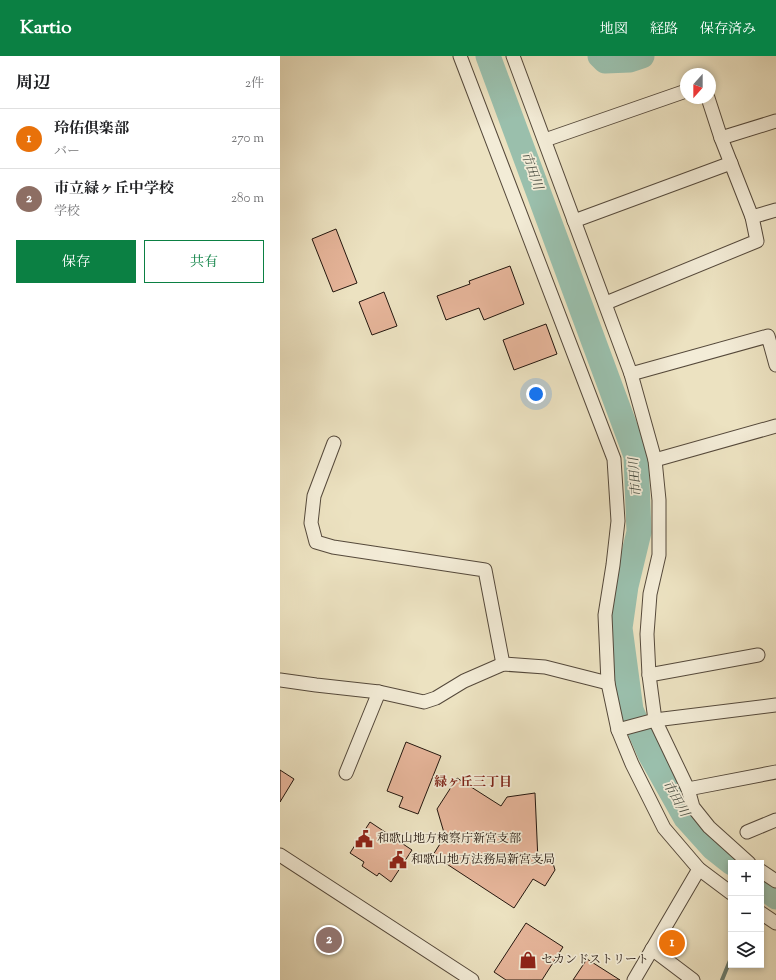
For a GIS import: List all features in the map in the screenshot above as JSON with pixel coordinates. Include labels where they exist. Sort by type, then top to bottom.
[{"type":"street","points":[[460,56],[614,459],[618,521],[605,615],[608,683],[618,730],[632,764],[664,828],[699,869],[728,891]]},
{"type":"street","points":[[513,56],[606,303],[631,374],[655,460],[659,500],[658,555],[650,594],[646,634],[649,675],[655,720],[688,788],[694,807],[708,827],[746,860]]},
{"type":"street","points":[[545,140],[680,93]]},
{"type":"street","points":[[606,303],[757,241],[752,217],[721,138],[710,104]]},
{"type":"street","points":[[721,138],[776,121]]},
{"type":"street","points":[[574,221],[731,163]]},
{"type":"street","points":[[752,217],[776,210]]},
{"type":"street","points":[[631,374],[768,336],[776,365]]},
{"type":"street","points":[[655,460],[776,426]]},
{"type":"street","points":[[334,443],[314,496],[310,523],[316,542],[333,548],[485,570],[503,664]]},
{"type":"street","points":[[649,675],[758,655]]},
{"type":"street","points":[[280,680],[379,692],[424,702],[436,698],[464,681],[503,664],[545,667],[608,683]]},
{"type":"street","points":[[346,773],[379,692]]},
{"type":"street","points":[[618,730],[655,720],[776,706]]},
{"type":"street","points":[[688,788],[776,772]]},
{"type":"street","points":[[747,832],[776,820]]},
{"type":"street","points":[[280,855],[472,980]]},
{"type":"street","points":[[634,980],[699,869]]},
{"type":"street","points":[[764,874],[776,881]]},
{"type":"street","points":[[652,949],[693,980]]},
{"type":"building","points":[[336,229],[357,283],[333,292],[312,239]]},
{"type":"building","points":[[510,266],[524,304],[484,320],[479,308],[446,320],[437,296],[470,284],[469,281]]},
{"type":"building","points":[[384,292],[397,326],[372,335],[359,302]]},
{"type":"building","points":[[546,324],[557,354],[514,370],[503,340]]},
{"type":"building","points":[[406,742],[441,756],[418,814],[399,807],[403,797],[387,791]]},
{"type":"building","points":[[280,770],[294,779],[280,802]]},
{"type":"building","points":[[457,778],[501,806],[507,797],[535,793],[538,861],[552,860],[555,870],[545,886],[533,879],[514,908],[433,855],[445,836],[437,809]]},
{"type":"building","points":[[370,822],[412,850],[391,882],[379,873],[377,876],[362,866],[364,862],[350,853]]},
{"type":"building","name":"セカンドストリート","points":[[526,923],[563,947],[542,980],[506,980],[494,972]]},
{"type":"building","points":[[587,959],[620,980],[573,980]]},
{"type":"waterway","name":"市田川","points":[[488,56],[636,456],[639,532],[626,586],[620,628],[631,710],[650,754],[686,818],[713,848],[728,860]]},
{"type":"waterway","points":[[600,56],[605,61],[630,60],[642,56]]},
{"type":"waterway","name":"市田川","points":[[764,887],[776,897]]},
{"type":"waterway","points":[[722,980],[728,965]]},
{"type":"place","name":"和歌山地方検察庁新宮支部","points":[[364,839]]},
{"type":"place","name":"和歌山地方法務局新宮支局","points":[[398,860]]},
{"type":"place","name":"市立緑ヶ丘中学校","points":[[329,940]]},
{"type":"place","name":"玲佑倶楽部","points":[[672,943]]},
{"type":"place","name":"セカンドストリート","points":[[528,960]]},
{"type":"district","name":"緑ヶ丘三丁目","points":[[473,783]]}]
